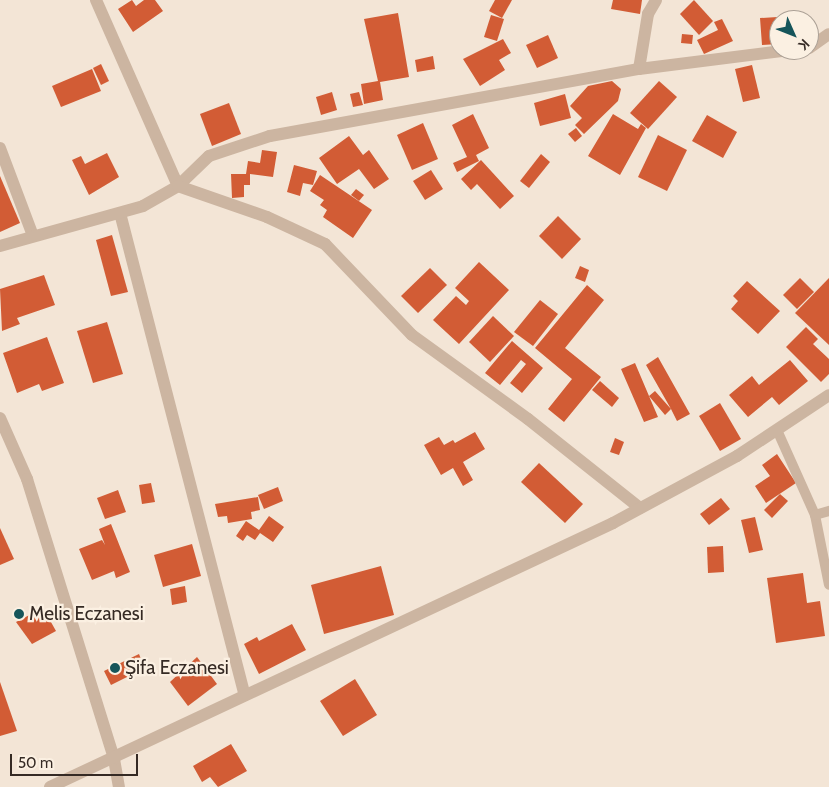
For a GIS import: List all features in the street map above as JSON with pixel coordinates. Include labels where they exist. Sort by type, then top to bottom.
[{"type":"street","points":[[96,0],[178,186],[267,217],[325,244],[412,335],[528,418],[640,508]]},
{"type":"street","points":[[639,69],[648,14],[656,0]]},
{"type":"street","points":[[0,246],[143,206],[178,186],[209,156],[270,136],[639,69],[769,53]]},
{"type":"street","points":[[0,148],[33,236]]},
{"type":"street","points":[[120,212],[246,695]]},
{"type":"street","points":[[50,787],[114,759],[640,508],[737,456],[829,396]]},
{"type":"street","points":[[0,418],[27,479],[114,759],[119,787]]},
{"type":"lane","points":[[777,430],[815,515],[829,585]]},
{"type":"lane","points":[[815,515],[829,512]]},
{"type":"building","points":[[132,0],[136,6],[144,0],[155,0],[163,11],[133,32],[118,9]]},
{"type":"building","points":[[495,0],[512,0],[502,18],[489,11]]},
{"type":"building","points":[[613,0],[642,0],[640,14],[611,9]]},
{"type":"building","points":[[694,0],[713,21],[699,35],[680,14]]},
{"type":"building","points":[[398,13],[409,77],[380,82],[383,100],[364,104],[361,84],[378,81],[364,19]]},
{"type":"building","points":[[491,15],[504,19],[497,41],[484,37]]},
{"type":"building","points":[[769,17],[769,45],[762,45],[760,18]]},
{"type":"building","points":[[722,19],[733,41],[704,54],[697,40],[718,30],[714,22]]},
{"type":"building","points":[[682,34],[693,35],[692,44],[681,43]]},
{"type":"building","points":[[548,35],[558,58],[537,68],[526,45]]},
{"type":"building","points":[[503,39],[511,53],[499,60],[505,70],[480,86],[463,59]]},
{"type":"building","points":[[433,56],[435,69],[417,72],[415,60]]},
{"type":"building","points":[[101,64],[109,81],[101,85],[93,68]]},
{"type":"building","points":[[752,65],[760,98],[743,102],[735,69]]},
{"type":"building","points":[[92,69],[101,91],[61,107],[52,86]]},
{"type":"building","points":[[612,81],[621,89],[618,101],[584,134],[575,125],[582,118],[570,106],[588,86]]},
{"type":"building","points":[[659,81],[677,97],[648,129],[630,113]]},
{"type":"building","points":[[332,92],[337,110],[321,115],[316,97]]},
{"type":"building","points":[[359,92],[363,105],[353,107],[350,94]]},
{"type":"building","points":[[565,94],[571,118],[540,126],[534,103]]},
{"type":"building","points":[[229,103],[241,134],[212,146],[200,114]]},
{"type":"building","points":[[473,114],[489,148],[476,155],[479,161],[457,172],[453,163],[467,157],[452,125]]},
{"type":"building","points":[[613,114],[638,129],[641,124],[646,128],[620,175],[588,156]]},
{"type":"building","points":[[707,115],[737,132],[723,158],[692,141]]},
{"type":"building","points":[[423,123],[438,159],[412,170],[397,135]]},
{"type":"building","points":[[576,128],[582,136],[575,142],[568,134]]},
{"type":"building","points":[[658,135],[687,150],[667,191],[638,177]]},
{"type":"building","points":[[349,136],[363,155],[369,150],[389,179],[374,189],[359,169],[337,184],[319,158]]},
{"type":"building","points":[[262,150],[277,152],[273,177],[250,174],[250,185],[244,185],[244,197],[232,198],[231,174],[246,174],[248,161],[260,163]]},
{"type":"building","points":[[107,153],[119,177],[89,195],[72,160],[81,156],[85,164]]},
{"type":"building","points":[[541,154],[550,162],[529,188],[520,181]]},
{"type":"building","points":[[481,160],[514,196],[500,209],[477,184],[471,190],[461,179]]},
{"type":"building","points":[[294,165],[317,171],[313,185],[303,183],[300,196],[287,192]]},
{"type":"building","points":[[431,170],[443,189],[425,200],[413,181]]},
{"type":"building","points":[[320,175],[372,210],[353,238],[323,217],[327,210],[320,205],[324,200],[310,191]]},
{"type":"building","points":[[0,176],[20,223],[0,232]]},
{"type":"building","points":[[356,189],[364,195],[359,201],[351,195]]},
{"type":"building","points":[[558,216],[581,239],[562,259],[539,236]]},
{"type":"building","points":[[112,235],[128,292],[111,296],[96,240]]},
{"type":"building","points":[[479,262],[509,290],[459,344],[433,320],[456,296],[466,305],[469,301],[455,288]]},
{"type":"building","points":[[580,266],[589,270],[585,282],[575,278]]},
{"type":"building","points":[[430,268],[447,285],[418,313],[401,296]]},
{"type":"building","points":[[44,275],[55,305],[17,318],[20,324],[2,331],[0,289]]},
{"type":"building","points":[[800,278],[814,292],[797,309],[783,295]]},
{"type":"building","points":[[829,278],[829,345],[795,313]]},
{"type":"building","points":[[747,281],[780,311],[758,334],[731,309],[738,301],[733,296]]},
{"type":"building","points":[[587,285],[604,300],[565,348],[601,377],[564,422],[548,409],[572,379],[535,348]]},
{"type":"building","points":[[540,300],[558,314],[533,346],[514,332]]},
{"type":"building","points":[[493,316],[514,336],[490,362],[469,342]]},
{"type":"building","points":[[107,322],[123,374],[93,383],[77,331]]},
{"type":"building","points":[[806,327],[818,339],[813,344],[829,359],[829,374],[821,382],[786,347]]},
{"type":"building","points":[[47,337],[64,383],[42,391],[39,384],[17,393],[3,353]]},
{"type":"building","points":[[512,341],[543,368],[522,393],[510,383],[526,364],[521,360],[500,385],[485,373]]},
{"type":"building","points":[[658,357],[690,414],[677,421],[646,365]]},
{"type":"building","points":[[790,360],[808,381],[779,405],[772,397],[748,417],[729,395],[752,376],[759,385]]},
{"type":"building","points":[[635,363],[658,417],[644,422],[621,369]]},
{"type":"building","points":[[600,381],[619,398],[612,407],[592,390]]},
{"type":"building","points":[[655,391],[671,409],[665,415],[649,396]]},
{"type":"building","points":[[720,403],[741,439],[720,451],[699,416]]},
{"type":"building","points":[[475,432],[485,449],[463,462],[473,480],[463,486],[453,468],[441,475],[424,445],[439,437],[444,445],[453,440],[455,443]]},
{"type":"building","points":[[615,438],[624,442],[619,455],[610,452]]},
{"type":"building","points":[[777,454],[796,483],[766,503],[755,486],[770,476],[762,465]]},
{"type":"building","points":[[539,463],[583,504],[565,523],[521,482]]},
{"type":"building","points":[[151,483],[155,502],[142,504],[139,485]]},
{"type":"building","points":[[278,487],[283,501],[264,509],[258,495]]},
{"type":"building","points":[[118,490],[126,512],[105,519],[97,498]]},
{"type":"building","points":[[780,494],[788,501],[772,518],[764,510]]},
{"type":"building","points":[[258,497],[260,510],[251,512],[252,519],[228,523],[227,516],[218,517],[215,504]]},
{"type":"building","points":[[721,498],[730,509],[709,525],[700,514]]},
{"type":"building","points":[[269,516],[284,527],[273,542],[260,533],[255,540],[247,535],[243,541],[236,536],[246,521],[259,530]]},
{"type":"building","points":[[755,517],[763,550],[749,553],[741,520]]},
{"type":"building","points":[[111,524],[130,572],[116,578],[114,571],[92,580],[79,549],[102,540],[105,545],[99,529]]},
{"type":"building","points":[[0,528],[14,559],[0,565]]},
{"type":"building","points":[[192,544],[201,576],[163,587],[154,555]]},
{"type":"building","points":[[723,546],[724,572],[708,573],[707,547]]},
{"type":"building","points":[[381,566],[394,615],[324,634],[311,585]]},
{"type":"building","points":[[803,573],[807,603],[820,601],[825,636],[776,643],[767,578]]},
{"type":"building","points":[[185,586],[187,602],[172,605],[170,589]]},
{"type":"building","points":[[43,608],[56,631],[32,644],[16,622]]},
{"type":"building","points":[[292,624],[306,650],[259,674],[244,644],[257,637],[259,641]]},
{"type":"building","points":[[139,654],[143,664],[135,668],[137,672],[111,685],[104,671]]},
{"type":"building","points":[[197,657],[217,684],[188,706],[170,682]]},
{"type":"building","points":[[355,679],[377,715],[343,736],[320,701]]},
{"type":"building","points":[[0,682],[17,731],[0,736]]},
{"type":"building","points":[[231,744],[247,771],[218,787],[210,777],[202,782],[193,766]]},
{"type":"place","name":"Melis Eczanesi","points":[[19,614]]},
{"type":"place","name":"Şifa Eczanesi","points":[[115,668]]}]
